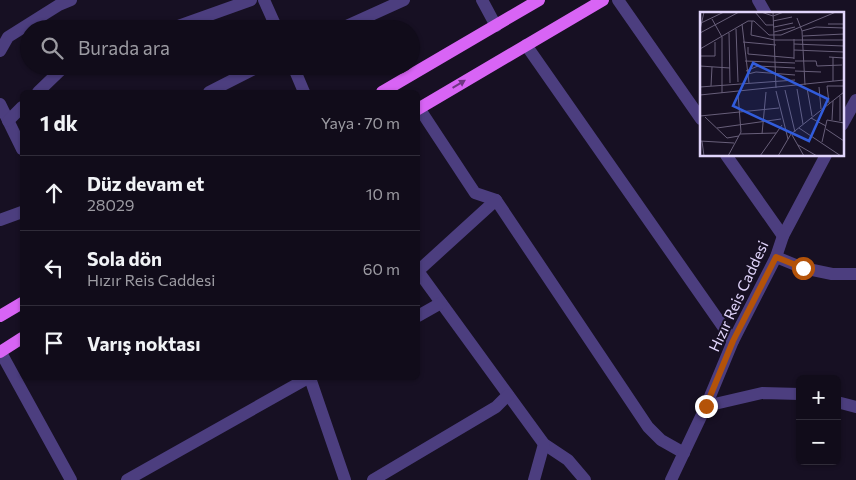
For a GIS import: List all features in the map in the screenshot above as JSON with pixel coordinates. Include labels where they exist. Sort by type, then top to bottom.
[{"type":"main road","points":[[420,70],[539,0]]},
{"type":"main road","points":[[420,108],[603,0]]},
{"type":"main road","points":[[385,90],[411,75]]},
{"type":"main road","points":[[0,316],[20,304]]},
{"type":"main road","points":[[0,351],[20,339]]},
{"type":"street","points":[[35,20],[71,0]]},
{"type":"street","points":[[195,20],[251,0]]},
{"type":"street","points":[[264,0],[273,20]]},
{"type":"street","points":[[360,20],[404,0]]},
{"type":"street","points":[[482,0],[496,26]]},
{"type":"street","points":[[618,0],[700,118]]},
{"type":"street","points":[[758,0],[765,12]]},
{"type":"street","points":[[0,51],[8,37],[20,29]]},
{"type":"street","points":[[526,45],[733,341]]},
{"type":"street","points":[[40,90],[56,75]]},
{"type":"street","points":[[213,90],[242,75]]},
{"type":"street","points":[[297,75],[303,90]]},
{"type":"street","points":[[844,121],[856,100]]},
{"type":"street","points":[[0,104],[20,145]]},
{"type":"street","points":[[8,120],[20,109]]},
{"type":"street","points":[[420,112],[475,193],[496,200],[648,427],[662,440],[684,453]]},
{"type":"street","points":[[727,156],[783,236]]},
{"type":"street","name":"Hızır Reis Caddesi","points":[[671,480],[706,406],[733,341],[776,257],[783,236],[825,156]]},
{"type":"street","points":[[420,269],[496,200]]},
{"type":"street","points":[[0,220],[20,213]]},
{"type":"street","points":[[776,257],[803,268],[832,274],[856,274]]},
{"type":"street","points":[[420,274],[544,444],[568,460],[585,480]]},
{"type":"street","points":[[420,315],[441,303]]},
{"type":"street","points":[[0,351],[72,480]]},
{"type":"street","points":[[127,480],[305,380]]},
{"type":"street","points":[[310,380],[345,480]]},
{"type":"street","points":[[706,406],[762,393],[796,394]]},
{"type":"street","points":[[373,480],[496,407],[508,395]]},
{"type":"street","points":[[841,403],[856,407]]},
{"type":"street","points":[[534,480],[544,444]]},
{"type":"route","points":[[706,406],[733,341],[776,257],[803,268]]}]
